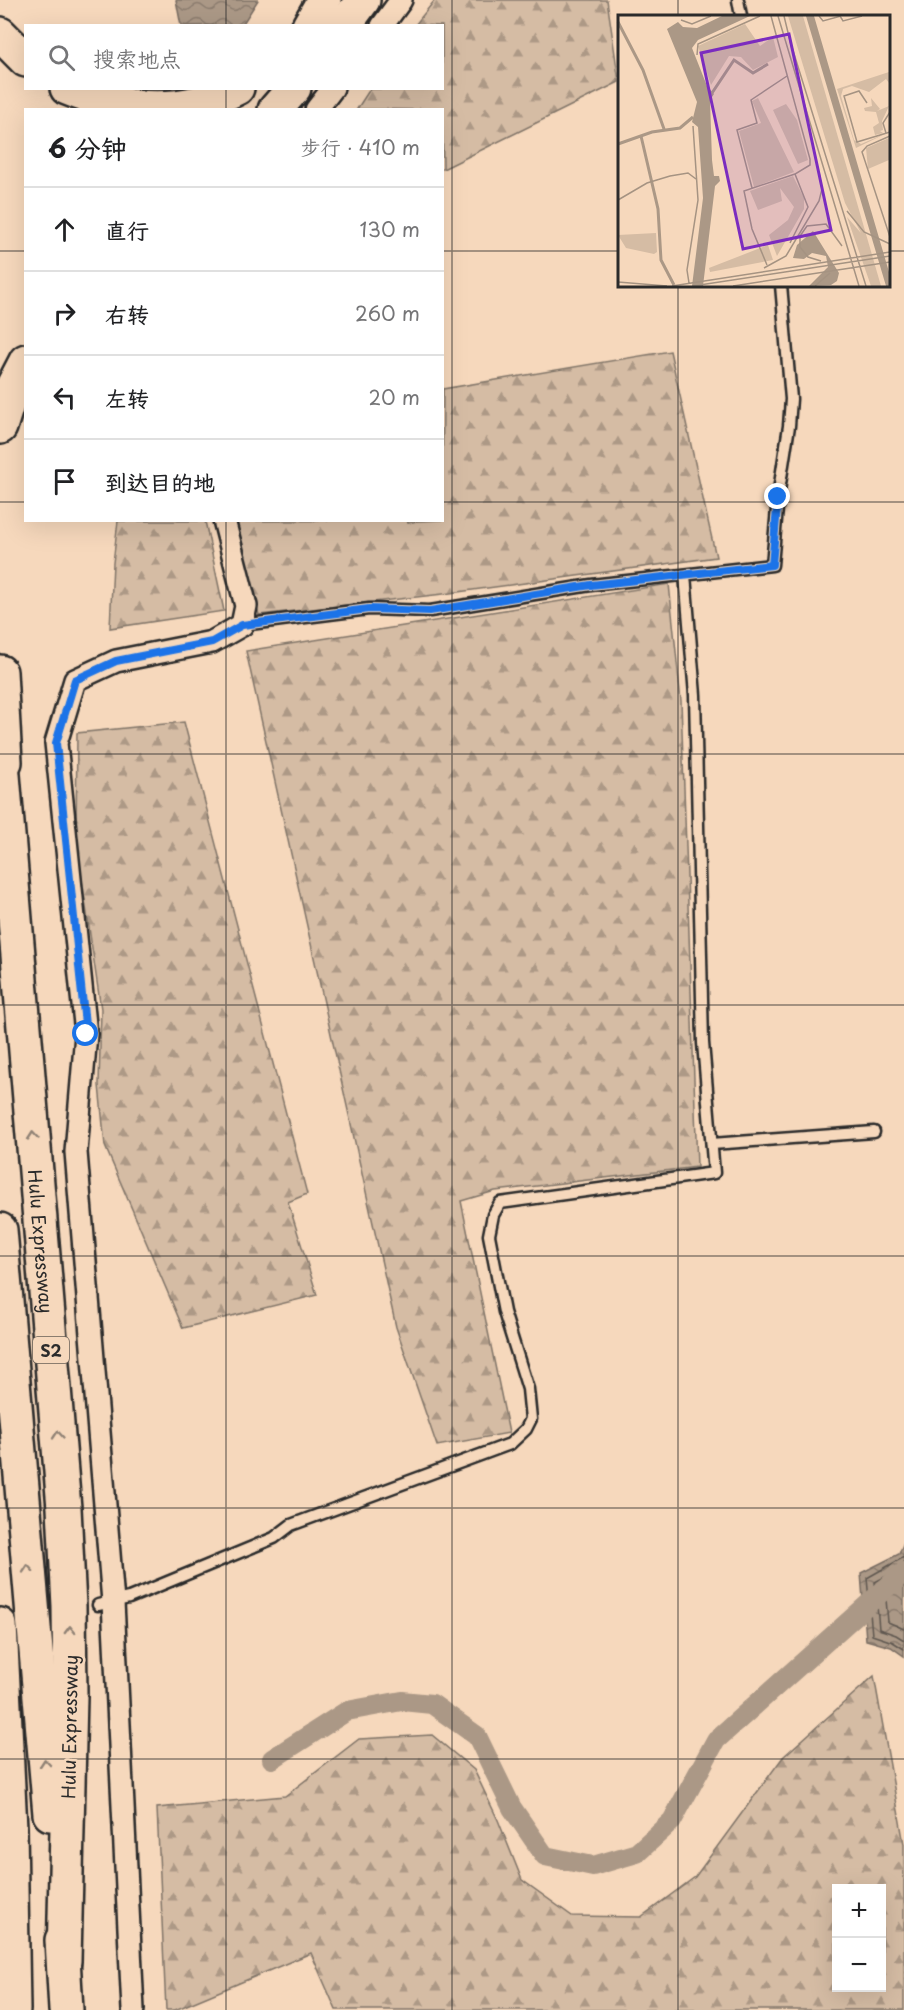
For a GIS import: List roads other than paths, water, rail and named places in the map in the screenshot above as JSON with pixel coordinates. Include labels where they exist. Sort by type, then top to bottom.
[{"type":"highway","points":[[310,24],[324,0]]},
{"type":"highway","points":[[345,24],[363,0]]},
{"type":"highway","points":[[72,90],[95,100],[145,108]]},
{"type":"highway","points":[[168,108],[197,103],[232,90]]},
{"type":"highway","points":[[277,108],[292,90]]},
{"type":"highway","points":[[0,428],[13,386],[24,365]]},
{"type":"highway","points":[[0,672],[12,884]]},
{"type":"highway","name":"Hulu Expressway","points":[[0,739],[64,1508],[69,1596],[70,1707],[64,1961]]},
{"type":"highway","name":"Hulu Expressway","points":[[0,1230],[64,1961],[66,2010]]},
{"type":"highway","points":[[0,1625],[10,1828],[13,2010]]},
{"type":"highway","points":[[0,1895],[11,1971]]},
{"type":"street","points":[[383,24],[401,0]]},
{"type":"street","points":[[318,108],[331,90]]},
{"type":"street","points":[[133,2010],[76,1152],[86,1034],[56,743],[75,680],[116,661],[212,642],[242,625],[246,606],[225,522]]},
{"type":"lane","points":[[738,0],[741,15]]},
{"type":"lane","points":[[242,625],[369,609],[430,611],[591,585],[772,565],[791,399],[781,286]]},
{"type":"lane","points":[[105,1604],[129,1598],[274,1538],[291,1525],[510,1444],[525,1429],[531,1419],[528,1389],[504,1312],[489,1235],[493,1215],[500,1203],[714,1173],[704,1043],[695,695],[685,575]]},
{"type":"lane","points":[[712,1144],[874,1132]]},
{"type":"water","points":[[176,0],[258,0],[243,24],[181,24]]},
{"type":"water","points":[[904,1542],[904,1656],[891,1647],[866,1640],[861,1573],[899,1554]]},
{"type":"waterway","points":[[272,1759],[347,1711],[402,1701],[432,1704],[477,1736],[512,1808],[545,1856],[593,1866],[637,1853],[672,1821],[716,1740],[904,1572]]}]
